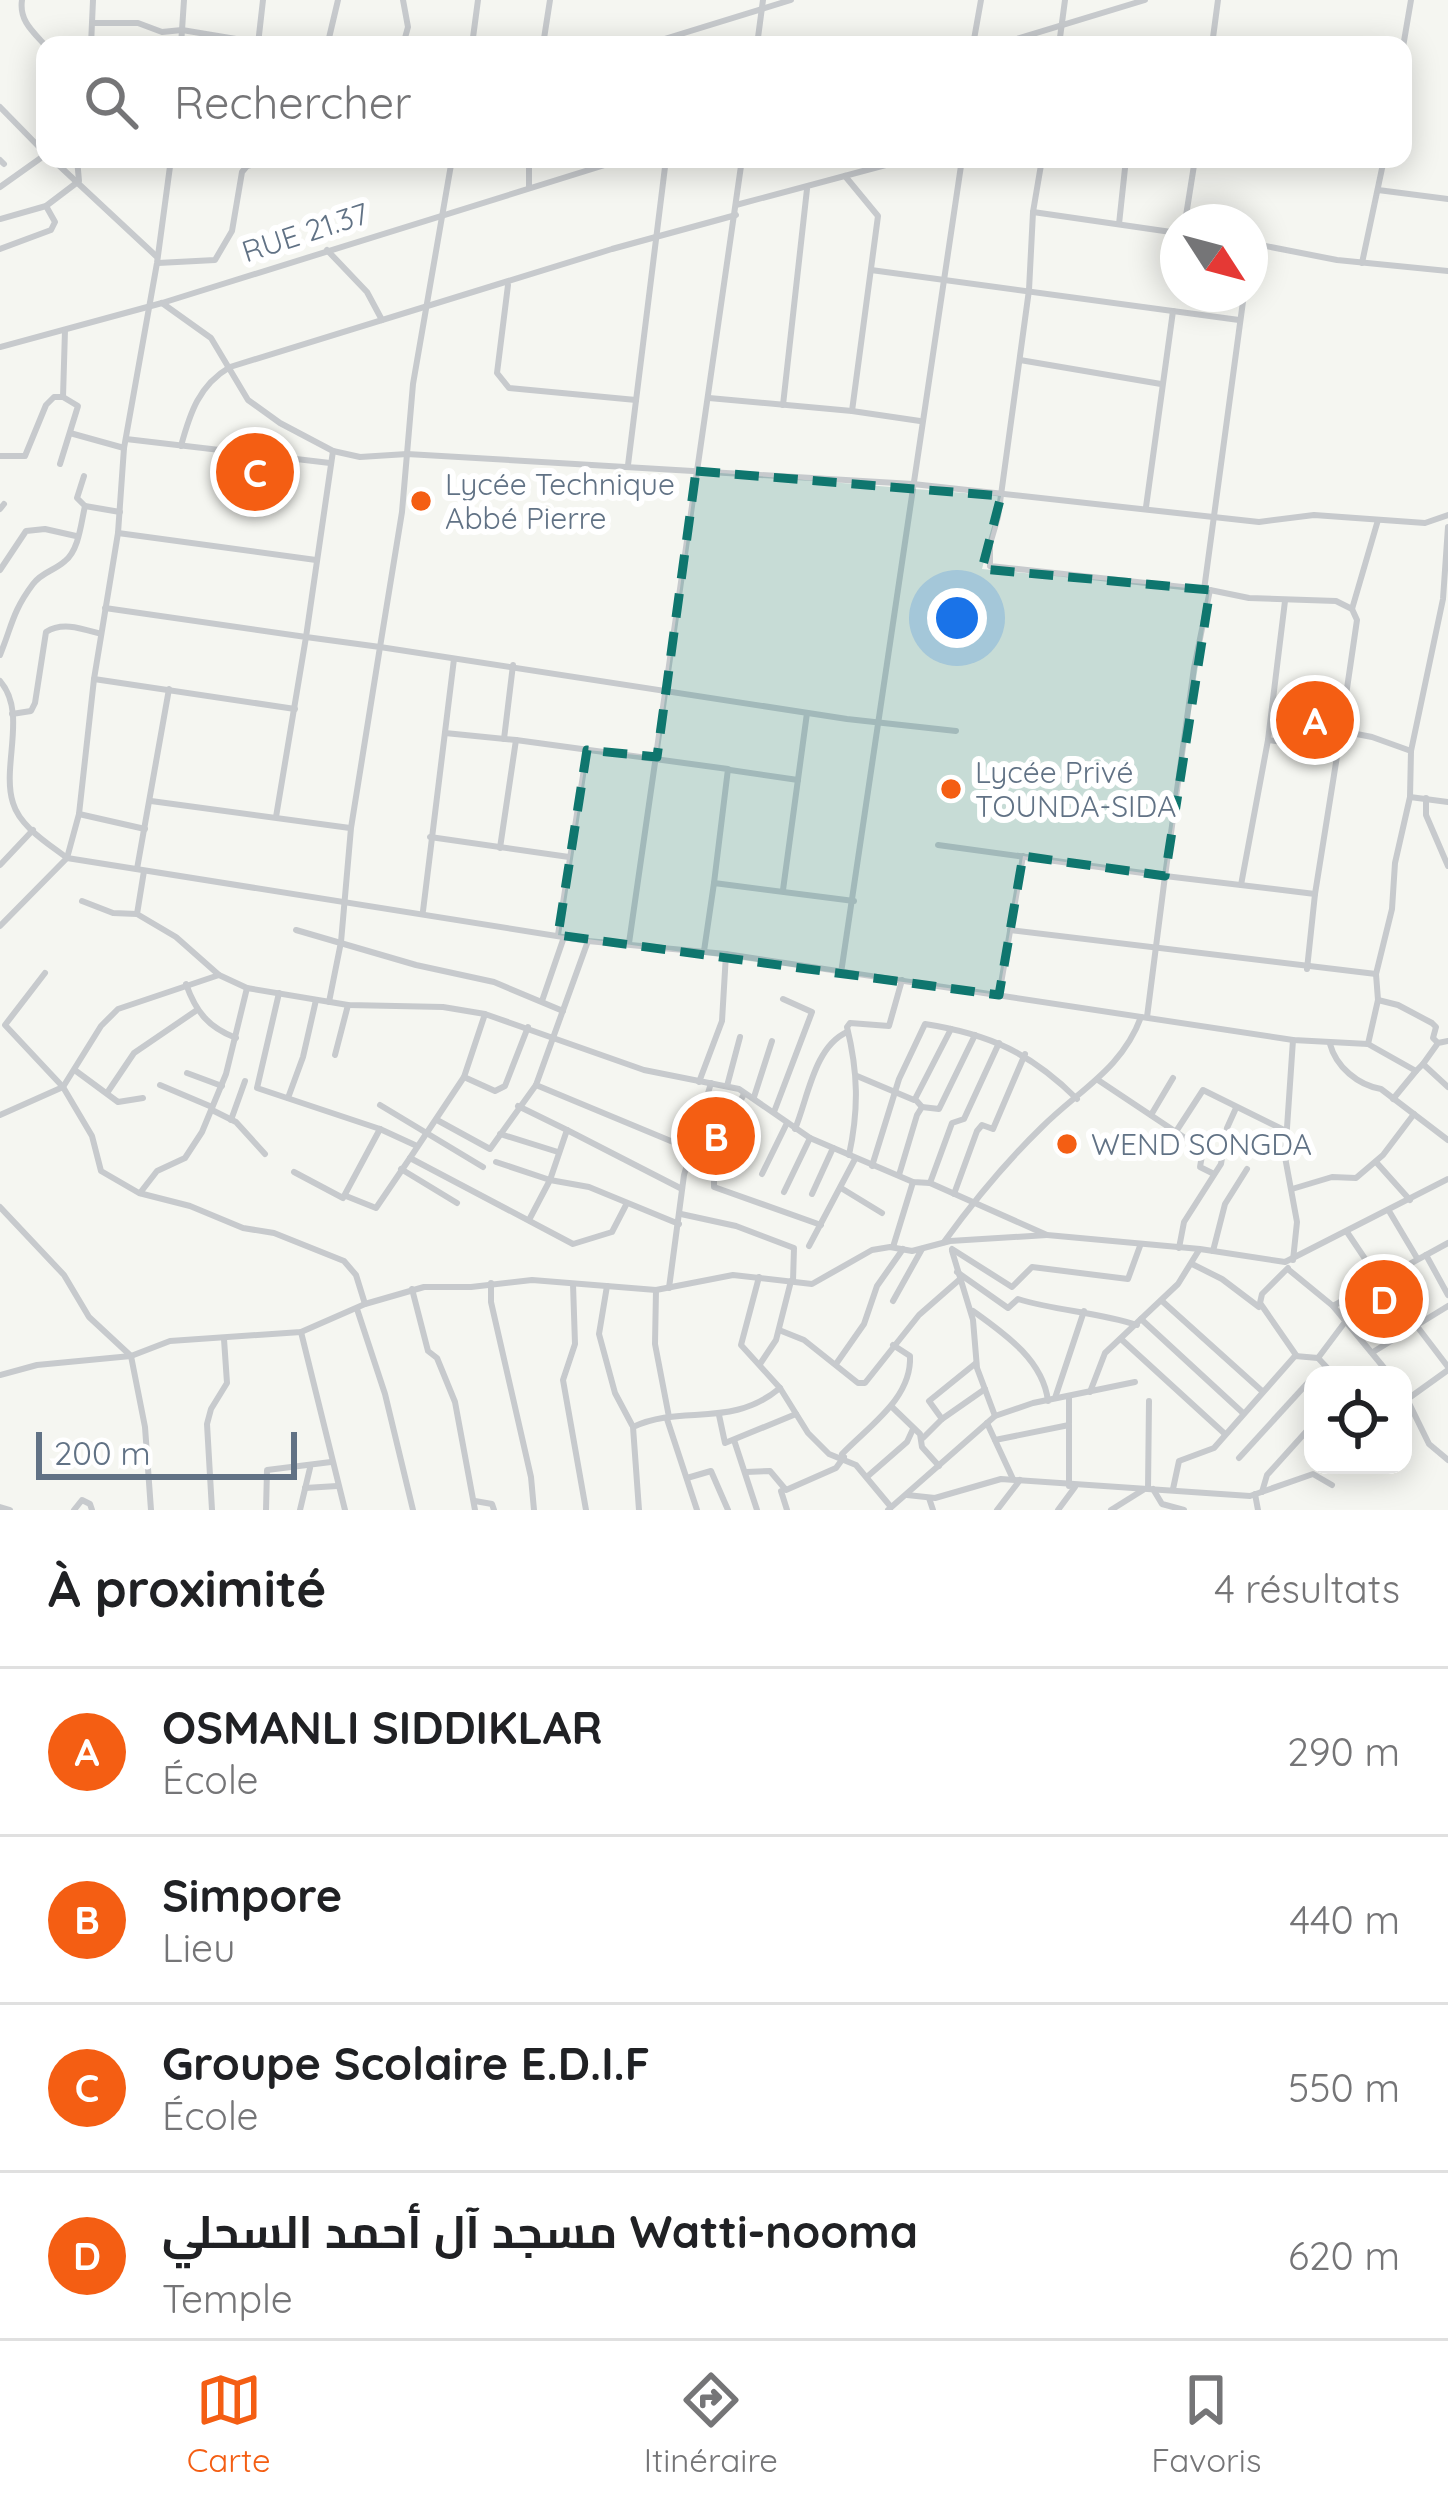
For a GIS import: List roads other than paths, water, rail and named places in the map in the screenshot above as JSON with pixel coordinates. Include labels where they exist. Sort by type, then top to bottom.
[{"type":"street","points":[[22,0],[20,13],[38,36]]},
{"type":"street","points":[[92,36],[93,0]]},
{"type":"street","points":[[182,36],[184,0]]},
{"type":"street","points":[[259,36],[263,0]]},
{"type":"street","points":[[329,36],[338,0]]},
{"type":"street","points":[[403,0],[406,36]]},
{"type":"street","points":[[473,36],[478,0]]},
{"type":"street","points":[[544,36],[550,0]]},
{"type":"street","points":[[758,36],[763,0]]},
{"type":"street","points":[[675,36],[791,0]]},
{"type":"street","points":[[974,36],[980,0]]},
{"type":"street","points":[[1060,36],[1065,0]]},
{"type":"street","points":[[1026,36],[1144,0]]},
{"type":"street","points":[[1213,36],[1219,0]]},
{"type":"street","points":[[1405,36],[1413,1]]},
{"type":"street","points":[[93,23],[138,23],[162,32],[217,36]]},
{"type":"street","points":[[0,107],[36,145]]},
{"type":"street","points":[[0,187],[36,163]]},
{"type":"street","points":[[62,168],[156,260],[206,262],[220,255],[232,231],[244,168]]},
{"type":"street","points":[[78,168],[79,181]]},
{"type":"street","points":[[0,926],[67,858],[79,814],[94,679],[118,533],[124,443],[169,168]]},
{"type":"street","points":[[328,1003],[402,512],[413,384],[450,168]]},
{"type":"street","points":[[529,168],[529,188]]},
{"type":"street","name":"RUE 21.37","points":[[0,347],[162,303],[595,168]]},
{"type":"street","points":[[628,466],[666,168]]},
{"type":"street","points":[[629,944],[741,168]]},
{"type":"street","points":[[181,446],[191,408],[214,376],[230,367],[875,168]]},
{"type":"street","points":[[842,973],[960,168]]},
{"type":"street","points":[[1040,168],[1029,290],[990,566],[1285,601],[1336,601],[1352,609],[1357,620],[1306,968]]},
{"type":"street","points":[[1119,224],[1125,168]]},
{"type":"street","points":[[1188,204],[1194,168]]},
{"type":"street","points":[[1361,263],[1382,168]]},
{"type":"street","points":[[845,176],[878,217],[852,411]]},
{"type":"street","points":[[0,219],[46,206],[79,181]]},
{"type":"street","points":[[783,406],[808,189]]},
{"type":"street","points":[[1378,190],[1448,199]]},
{"type":"street","points":[[0,248],[51,230],[56,222],[46,206]]},
{"type":"street","points":[[1033,212],[1160,230]]},
{"type":"street","points":[[1268,246],[1361,263],[1448,271]]},
{"type":"street","points":[[327,250],[367,292],[382,320]]},
{"type":"street","points":[[871,270],[1160,309]]},
{"type":"street","points":[[508,284],[497,373],[500,382],[509,388],[636,400]]},
{"type":"street","points":[[162,303],[211,338],[248,400],[332,452],[360,457],[407,454],[913,484],[1259,522],[1314,515],[1424,523],[1448,515]]},
{"type":"street","points":[[1146,507],[1173,312]]},
{"type":"street","points":[[1180,312],[1239,320]]},
{"type":"street","points":[[995,1416],[976,1363],[970,1309],[948,1244],[973,1202],[1040,1129],[1126,1051],[1144,1017],[1207,590],[1241,312]]},
{"type":"street","points":[[63,397],[65,330]]},
{"type":"street","points":[[1020,360],[1161,383]]},
{"type":"street","points":[[0,456],[26,456],[46,405],[54,397],[63,397],[78,406],[61,464]]},
{"type":"street","points":[[708,398],[920,421]]},
{"type":"street","points":[[70,433],[330,464]]},
{"type":"street","points":[[275,817],[332,452]]},
{"type":"street","points":[[84,476],[77,498],[85,506],[119,512]]},
{"type":"street","points":[[0,655],[8,625],[30,587],[41,574],[68,560],[85,506]]},
{"type":"street","points":[[1352,609],[1378,520]]},
{"type":"street","points":[[1368,1044],[1378,1000],[1376,974],[1410,797],[1411,751],[1445,598],[1448,527]]},
{"type":"street","points":[[0,571],[26,531],[78,536]]},
{"type":"street","points":[[118,533],[316,560]]},
{"type":"street","points":[[1241,885],[1268,740],[1285,601]]},
{"type":"street","points":[[106,608],[513,665],[881,724],[956,731]]},
{"type":"street","points":[[12,714],[31,711],[35,703],[46,632],[77,627],[101,634]]},
{"type":"street","points":[[423,912],[454,658]]},
{"type":"street","points":[[505,739],[513,665]]},
{"type":"street","points":[[94,679],[295,709]]},
{"type":"street","points":[[0,681],[9,694],[12,714],[11,798],[21,818],[67,858],[561,936],[726,954],[1293,1040],[1368,1044],[1419,1067],[1448,1088]]},
{"type":"street","points":[[137,914],[145,829],[169,689]]},
{"type":"street","points":[[783,890],[807,712]]},
{"type":"street","points":[[1341,731],[1372,736],[1411,751]]},
{"type":"street","points":[[446,733],[657,757],[798,780]]},
{"type":"street","points":[[500,848],[516,740]]},
{"type":"street","points":[[1268,740],[1339,750]]},
{"type":"street","points":[[542,1001],[561,936],[568,857],[587,750]]},
{"type":"street","points":[[704,951],[728,769]]},
{"type":"street","points":[[1410,797],[1448,802]]},
{"type":"street","points":[[1426,798],[1426,814],[1448,866]]},
{"type":"street","points":[[151,801],[351,828]]},
{"type":"street","points":[[79,814],[145,829]]},
{"type":"street","points":[[0,865],[33,830]]},
{"type":"street","points":[[430,837],[568,857]]},
{"type":"street","points":[[938,845],[1315,894]]},
{"type":"street","points":[[998,995],[1023,856]]},
{"type":"street","points":[[714,883],[854,901]]},
{"type":"street","points":[[82,902],[124,916],[137,914],[176,937],[219,975],[247,988],[328,1003],[443,1007],[485,1014],[644,1070],[727,1086],[749,1095],[810,1138],[913,1182],[930,1183],[1047,1235]]},
{"type":"street","points":[[296,930],[392,959],[494,982],[563,1011]]},
{"type":"street","points":[[1010,930],[1376,974]]},
{"type":"street","points":[[436,1120],[487,1150],[536,1085],[589,940]]},
{"type":"street","points":[[699,1082],[722,1021],[726,954]]},
{"type":"street","points":[[45,974],[5,1025],[63,1087],[92,1136],[99,1168],[139,1193],[190,1206],[243,1228],[274,1233],[351,1266],[412,1510]]},
{"type":"street","points":[[0,1115],[63,1087],[111,1014],[219,975]]},
{"type":"street","points":[[809,1246],[852,1157],[858,1115],[850,1022],[891,1024],[902,980]]},
{"type":"street","points":[[186,984],[196,1010],[211,1027],[236,1037]]},
{"type":"street","points":[[139,1193],[157,1171],[185,1158],[213,1108],[247,988]]},
{"type":"street","points":[[279,993],[257,1088],[418,1146]]},
{"type":"street","points":[[774,1112],[812,1012],[783,999]]},
{"type":"street","points":[[288,1098],[316,1000]]},
{"type":"street","points":[[1378,1000],[1432,1022],[1436,1027],[1432,1038],[1438,1043]]},
{"type":"street","points":[[335,1055],[348,1005]]},
{"type":"street","points":[[107,1093],[134,1053],[196,1010]]},
{"type":"street","points":[[293,1172],[339,1197],[376,1208],[464,1077],[485,1014]]},
{"type":"street","points":[[872,1166],[924,1024],[975,1035],[1025,1054],[1077,1099]]},
{"type":"street","points":[[464,1077],[495,1091],[506,1086],[528,1027]]},
{"type":"street","points":[[898,1175],[919,1104],[951,1029]]},
{"type":"street","points":[[796,1129],[821,1060],[832,1040],[848,1032]]},
{"type":"street","points":[[856,1076],[939,1108],[975,1035]]},
{"type":"street","points":[[727,1086],[740,1037]]},
{"type":"street","points":[[1289,1264],[1297,1222],[1286,1131],[1293,1040]]},
{"type":"street","points":[[772,1041],[749,1095],[708,1162],[715,1174],[714,1187],[821,1225]]},
{"type":"street","points":[[1393,1099],[1438,1043],[1448,1041]]},
{"type":"street","points":[[930,1183],[952,1123],[964,1120],[999,1043]]},
{"type":"street","points":[[1330,1044],[1344,1070],[1448,1140]]},
{"type":"street","points":[[954,1194],[977,1132],[982,1125],[993,1129],[1025,1054]]},
{"type":"street","points":[[76,1071],[122,1103],[143,1098]]},
{"type":"street","points":[[187,1073],[222,1086]]},
{"type":"street","points":[[1151,1115],[1173,1078]]},
{"type":"street","points":[[1098,1080],[1203,1150],[1200,1167],[1214,1174]]},
{"type":"street","points":[[231,1120],[245,1081]]},
{"type":"street","points":[[669,1288],[690,1149],[711,1083]]},
{"type":"street","points":[[160,1085],[213,1108],[266,1154]]},
{"type":"street","points":[[536,1085],[690,1149]]},
{"type":"street","points":[[1177,1130],[1203,1090],[1286,1131]]},
{"type":"street","points":[[380,1105],[483,1167]]},
{"type":"street","points":[[518,1106],[682,1189]]},
{"type":"street","points":[[1179,1248],[1184,1222],[1223,1157],[1236,1108]]},
{"type":"street","points":[[1291,1190],[1332,1177],[1356,1178],[1376,1162],[1414,1114]]},
{"type":"street","points":[[762,1174],[787,1123]]},
{"type":"street","points":[[346,1196],[380,1129]]},
{"type":"street","points":[[529,1220],[550,1180],[567,1130]]},
{"type":"street","points":[[500,1134],[558,1152]]},
{"type":"street","points":[[784,1192],[810,1138]]},
{"type":"street","points":[[812,1194],[832,1148]]},
{"type":"street","points":[[410,1158],[578,1245],[614,1230],[626,1205]]},
{"type":"street","points":[[496,1162],[589,1187],[680,1224]]},
{"type":"street","points":[[1376,1162],[1410,1200]]},
{"type":"street","points":[[1213,1251],[1226,1204],[1246,1168]]},
{"type":"street","points":[[401,1169],[457,1203]]},
{"type":"street","points":[[1262,1309],[1262,1294],[1289,1264],[1448,1179]]},
{"type":"street","points":[[836,1364],[864,1324],[877,1286],[898,1249],[913,1182]]},
{"type":"street","points":[[841,1188],[882,1214]]},
{"type":"street","points":[[0,1207],[64,1275],[88,1317],[131,1356],[145,1427],[151,1510]]},
{"type":"street","points":[[1389,1211],[1448,1294]]},
{"type":"street","points":[[681,1214],[736,1226],[794,1247],[792,1281],[779,1330],[760,1364]]},
{"type":"street","points":[[1347,1232],[1378,1277]]},
{"type":"street","points":[[0,1375],[37,1365],[131,1356],[170,1340],[301,1333],[412,1289],[510,1280],[656,1290],[718,1276],[815,1283],[855,1257],[1047,1235],[1200,1249],[1289,1264],[1333,1306],[1383,1366]]},
{"type":"street","points":[[1333,1306],[1378,1277],[1448,1243]]},
{"type":"street","points":[[948,1244],[1012,1287],[1032,1267],[1128,1279],[1140,1246]]},
{"type":"street","points":[[893,1301],[922,1249]]},
{"type":"street","points":[[1090,1392],[1105,1353],[1161,1300],[1200,1249]]},
{"type":"street","points":[[1192,1264],[1222,1279],[1262,1309],[1295,1355],[1318,1358],[1325,1366]]},
{"type":"street","points":[[759,1276],[741,1345],[829,1454],[842,1456],[868,1476],[890,1509],[995,1416],[1136,1382]]},
{"type":"street","points":[[958,1276],[1008,1308],[1018,1299],[1044,1308],[1139,1322],[1243,1413]]},
{"type":"street","points":[[779,1330],[804,1340],[858,1383],[865,1383],[893,1345],[958,1276]]},
{"type":"street","points":[[491,1283],[534,1510]]},
{"type":"street","points":[[573,1283],[574,1344],[563,1386],[586,1510]]},
{"type":"street","points":[[607,1286],[599,1334],[615,1393],[633,1427],[639,1510]]},
{"type":"street","points":[[412,1289],[428,1351],[437,1358],[455,1402],[475,1506],[492,1504],[494,1510]]},
{"type":"street","points":[[656,1290],[655,1344],[668,1419],[697,1510]]},
{"type":"street","points":[[1161,1300],[1262,1391]]},
{"type":"street","points":[[1373,1352],[1448,1306]]},
{"type":"street","points":[[970,1309],[1031,1360],[1051,1400]]},
{"type":"street","points":[[1051,1400],[1084,1311]]},
{"type":"street","points":[[1318,1358],[1345,1322]]},
{"type":"street","points":[[1412,1395],[1448,1369],[1416,1325]]},
{"type":"street","points":[[301,1333],[345,1510]]},
{"type":"street","points":[[212,1510],[207,1424],[227,1383],[224,1339]]},
{"type":"street","points":[[1121,1339],[1225,1434]]},
{"type":"street","points":[[780,1487],[786,1490],[836,1468],[891,1406],[912,1370],[910,1356],[893,1345]]},
{"type":"street","points":[[1173,1489],[1178,1462],[1208,1453],[1295,1355]]},
{"type":"street","points":[[942,1420],[929,1401],[976,1363]]},
{"type":"street","points":[[1239,1458],[1304,1387]]},
{"type":"street","points":[[633,1427],[753,1406],[780,1388]]},
{"type":"street","points":[[922,1438],[985,1389]]},
{"type":"street","points":[[1058,1510],[1072,1486],[1069,1397]]},
{"type":"street","points":[[1149,1400],[1148,1489],[1159,1502],[1184,1510]]},
{"type":"street","points":[[891,1406],[922,1438],[922,1447],[939,1466]]},
{"type":"street","points":[[1412,1407],[1429,1444],[1448,1460]]},
{"type":"street","points":[[719,1415],[722,1441],[796,1414]]},
{"type":"street","points":[[986,1422],[1017,1480]]},
{"type":"street","points":[[995,1440],[1069,1425]]},
{"type":"street","points":[[868,1476],[907,1442],[914,1429]]},
{"type":"street","points":[[1258,1510],[1258,1494],[1267,1475],[1304,1434]]},
{"type":"street","points":[[734,1440],[757,1510]]},
{"type":"street","points":[[266,1510],[267,1470],[332,1462]]},
{"type":"street","points":[[300,1510],[310,1468]]},
{"type":"street","points":[[687,1478],[711,1471],[728,1510]]},
{"type":"street","points":[[746,1472],[770,1471],[787,1510]]},
{"type":"street","points":[[907,1495],[929,1498],[986,1482],[1017,1480],[1208,1495],[1258,1494],[1313,1474],[1332,1485]]},
{"type":"street","points":[[997,1510],[1017,1480]]},
{"type":"street","points":[[305,1488],[337,1486]]},
{"type":"street","points":[[1111,1510],[1127,1507],[1148,1489]]},
{"type":"street","points":[[929,1498],[933,1510]]},
{"type":"street","points":[[74,1510],[82,1500],[92,1510]]},
{"type":"street","points":[[0,1507],[10,1510]]},
{"type":"place","name":"Groupe Scolaire E.D.I.F","points":[[255,472]]},
{"type":"place","name":"Lycée Technique Abbé Pierre","points":[[421,501]]},
{"type":"place","name":"OSMANLI SIDDIKLAR","points":[[1315,720]]},
{"type":"place","name":"Lycée Privé TOUNDA-SIDA","points":[[951,789]]},
{"type":"place","name":"Simpore","points":[[716,1136]]},
{"type":"place","name":"WEND SONGDA","points":[[1067,1144]]},
{"type":"place","name":"مسجد آل أحمد السحلي Watti-nooma","points":[[1384,1299]]}]
